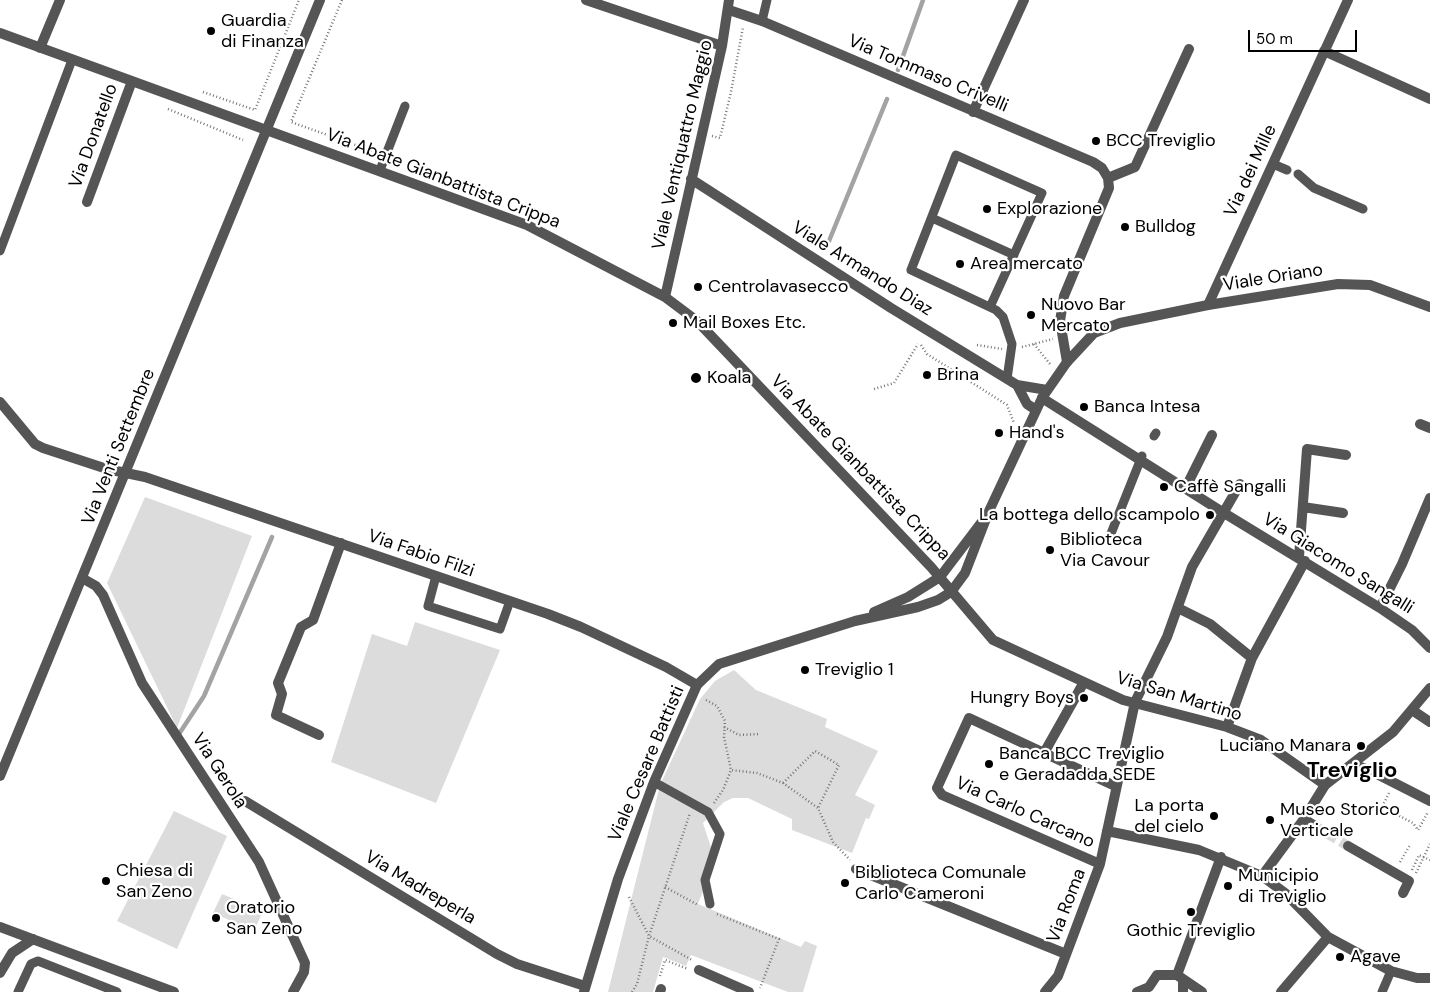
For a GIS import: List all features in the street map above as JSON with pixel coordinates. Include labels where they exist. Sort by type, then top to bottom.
[{"type":"street","points":[[40,48],[60,0]]},
{"type":"street","name":"Via Venti Settembre","points":[[0,776],[127,472],[320,0]]},
{"type":"street","points":[[586,0],[722,46]]},
{"type":"street","points":[[973,112],[1024,0]]},
{"type":"street","name":"Via dei Mille","points":[[1208,305],[1348,0]]},
{"type":"street","name":"Viale Ventiquattro Maggio","points":[[665,297],[722,46],[729,5]]},
{"type":"street","name":"Via Tommaso Crivelli","points":[[729,5],[745,15],[1093,162],[1102,168],[1108,178]]},
{"type":"street","name":"Via Abate Gianbattista Crippa","points":[[0,33],[527,225],[665,297],[698,321],[940,577],[951,592]]},
{"type":"street","points":[[1066,362],[1060,321],[1064,296],[1109,188],[1108,178],[1135,167],[1189,49]]},
{"type":"street","points":[[1324,51],[1430,99]]},
{"type":"street","name":"Via Donatello","points":[[87,202],[132,81]]},
{"type":"street","name":"Viale Armando Diaz","points":[[691,179],[1007,379],[1018,385],[1045,394]]},
{"type":"street","name":"Viale Oriano","points":[[989,511],[1045,394],[1066,362],[1094,333],[1120,323],[1208,305],[1338,284],[1370,285],[1430,306]]},
{"type":"street","points":[[1018,385],[1026,404],[1036,410]]},
{"type":"street","name":"Via Giacomo Sangalli","points":[[1045,394],[1224,513],[1380,608],[1412,630],[1430,648]]},
{"type":"street","points":[[0,402],[35,444],[106,469],[127,472]]},
{"type":"street","points":[[1186,487],[1212,434]]},
{"type":"street","points":[[1227,727],[1252,658],[1302,559],[1302,507],[1307,449],[1346,455]]},
{"type":"street","name":"Via Fabio Filzi","points":[[127,472],[341,543],[582,627],[666,667],[697,685]]},
{"type":"street","points":[[1224,513],[1240,484]]},
{"type":"street","points":[[1380,608],[1402,564],[1430,498]]},
{"type":"street","points":[[1302,507],[1343,513]]},
{"type":"street","points":[[940,577],[989,511]]},
{"type":"street","points":[[951,592],[965,573],[989,511]]},
{"type":"street","name":"Via Roma","points":[[1050,991],[1058,976],[1100,864],[1115,786],[1135,702],[1178,608],[1192,567],[1224,513]]},
{"type":"street","points":[[319,735],[276,715],[282,694],[278,682],[301,627],[313,620],[341,543]]},
{"type":"street","name":"Viale Cesare Battisti","points":[[855,621],[908,597],[940,577]]},
{"type":"street","name":"Via Gerola","points":[[82,578],[96,586],[102,595],[142,683],[259,862],[305,963],[304,972],[293,992]]},
{"type":"street","name":"Viale Cesare Battisti","points":[[584,989],[618,880],[654,782],[697,685],[719,664],[855,621],[918,607],[938,600],[951,592]]},
{"type":"street","name":"Via San Martino","points":[[951,592],[993,640],[1123,700],[1227,727],[1260,740],[1325,785]]},
{"type":"street","points":[[1178,608],[1210,624],[1252,658]]},
{"type":"street","points":[[1044,753],[1084,682]]},
{"type":"street","points":[[1262,876],[1304,819],[1325,785],[1393,732],[1430,688]]},
{"type":"street","points":[[1412,710],[1430,722]]},
{"type":"street","name":"Via Carlo Carcano","points":[[1100,864],[942,795],[937,788],[969,718],[1115,786]]},
{"type":"street","points":[[1352,764],[1369,770],[1430,801]]},
{"type":"street","name":"Via Madreperla","points":[[245,801],[498,954],[517,964],[584,989]]},
{"type":"street","points":[[1304,819],[1315,826]]},
{"type":"street","points":[[1106,831],[1199,850],[1221,857],[1262,876],[1282,890],[1328,937],[1391,971],[1417,978],[1430,978]]},
{"type":"street","points":[[1348,846],[1409,881],[1403,893]]},
{"type":"street","points":[[1183,992],[1180,977],[1221,857]]},
{"type":"street","points":[[856,869],[1066,954]]},
{"type":"street","points":[[0,927],[174,992]]},
{"type":"street","points":[[1281,992],[1328,937]]},
{"type":"street","points":[[0,973],[12,953],[33,939]]},
{"type":"street","points":[[699,970],[746,991]]},
{"type":"street","points":[[1137,992],[1148,987],[1157,974],[1180,977],[1202,992]]},
{"type":"lane","points":[[762,21],[767,0]]},
{"type":"lane","points":[[0,251],[72,60]]},
{"type":"lane","points":[[380,170],[405,106]]},
{"type":"lane","points":[[990,307],[1042,193],[956,155],[911,270],[990,307],[1003,317],[1012,344],[1007,379]]},
{"type":"lane","points":[[1273,164],[1287,170]]},
{"type":"lane","points":[[1298,174],[1314,188],[1362,209]]},
{"type":"lane","points":[[932,218],[1014,255]]},
{"type":"lane","points":[[1110,536],[1141,458]]},
{"type":"lane","points":[[436,576],[428,606],[500,630],[510,601]]},
{"type":"lane","points":[[654,782],[708,812],[720,834],[705,880],[709,908]]},
{"type":"lane","points":[[18,992],[31,964],[38,961],[116,992]]},
{"type":"lane","points":[[1382,992],[1391,971]]},
{"type":"path","points":[[255,110],[299,0]]},
{"type":"path","points":[[342,0],[290,122],[385,156]]},
{"type":"path","points":[[720,138],[731,92],[745,15]]},
{"type":"path","points":[[874,390],[894,383],[919,344],[927,354],[1006,406],[1014,423]]},
{"type":"path","points":[[1034,344],[1053,367]]},
{"type":"path","points":[[706,700],[717,706],[722,712],[724,737],[731,770],[723,790],[713,804]]},
{"type":"path","points":[[724,727],[740,736],[760,734]]},
{"type":"path","points":[[782,783],[815,751],[839,765],[818,808]]},
{"type":"path","points":[[731,770],[757,772],[782,783],[818,808],[833,842],[848,856],[856,869]]},
{"type":"path","points":[[1383,804],[1382,808],[1412,823],[1418,830],[1430,809]]},
{"type":"path","points":[[632,992],[637,984],[646,957],[649,936],[691,809]]},
{"type":"path","points":[[1430,844],[1424,856],[1421,862],[1415,875],[1410,873],[1419,855],[1425,858],[1430,860]]},
{"type":"path","points":[[1394,872],[1410,845]]},
{"type":"path","points":[[665,887],[779,939],[758,992]]},
{"type":"path","points":[[628,897],[649,936],[690,957],[699,970]]},
{"type":"path","points":[[660,991],[658,985],[665,960],[686,969],[699,970]]},
{"type":"shaded area","points":[[145,497],[252,536],[177,728],[107,583]]},
{"type":"shaded area","points":[[415,622],[500,650],[436,803],[331,762],[372,634],[407,646]]},
{"type":"shaded area","points":[[734,670],[756,690],[827,719],[825,727],[878,751],[855,795],[875,805],[869,819],[866,818],[852,853],[792,830],[792,819],[748,798],[733,798],[724,802],[703,823],[715,860],[698,904],[801,947],[805,941],[817,946],[803,992],[788,992],[691,955],[686,966],[663,957],[653,992],[608,992],[660,785],[700,699],[715,681]]},
{"type":"shaded area","points":[[174,811],[227,836],[177,949],[117,921]]},
{"type":"shaded area","points":[[222,894],[263,911],[254,931],[213,913]]},
{"type":"waterway","points":[[898,70],[923,0]]},
{"type":"waterway","points":[[829,241],[887,99]]},
{"type":"waterway","points":[[179,734],[204,696],[272,537]]},
{"type":"tunnel","points":[[1315,826],[1348,846]]},
{"type":"place","name":"Guardia di Finanza","points":[[211,31]]},
{"type":"place","name":"BCC Treviglio","points":[[1096,141]]},
{"type":"place","name":"Explorazione","points":[[987,209]]},
{"type":"place","name":"Bulldog","points":[[1125,227]]},
{"type":"place","name":"Area mercato","points":[[960,264]]},
{"type":"place","name":"Centrolavasecco","points":[[698,287]]},
{"type":"place","name":"Nuovo Bar Mercato","points":[[1031,315]]},
{"type":"place","name":"Mail Boxes Etc.","points":[[673,323]]},
{"type":"place","name":"Brina","points":[[927,375]]},
{"type":"place","name":"Koala","points":[[696,378]]},
{"type":"place","name":"Banca Intesa","points":[[1084,407]]},
{"type":"place","name":"Hand's","points":[[999,433]]},
{"type":"place","name":"Caffè Sangalli","points":[[1164,487]]},
{"type":"place","name":"La bottega dello scampolo","points":[[1210,515]]},
{"type":"place","name":"Biblioteca Via Cavour","points":[[1050,550]]},
{"type":"place","name":"Treviglio 1","points":[[805,670]]},
{"type":"place","name":"Hungry Boys","points":[[1084,698]]},
{"type":"place","name":"Luciano Manara","points":[[1361,746]]},
{"type":"place","name":"Banca BCC Treviglio e Geradadda SEDE","points":[[989,764]]},
{"type":"place","name":"La porta del cielo","points":[[1214,816]]},
{"type":"place","name":"Museo Storico Verticale","points":[[1270,820]]},
{"type":"place","name":"Chiesa di San Zeno","points":[[106,881]]},
{"type":"place","name":"Biblioteca Comunale Carlo Cameroni","points":[[845,883]]},
{"type":"place","name":"Municipio di Treviglio","points":[[1228,886]]},
{"type":"place","name":"Gothic Treviglio","points":[[1191,912]]},
{"type":"place","name":"Oratorio San Zeno","points":[[216,918]]},
{"type":"place","name":"Agave","points":[[1340,957]]},
{"type":"district","name":"Treviglio","points":[[1352,771]]}]
